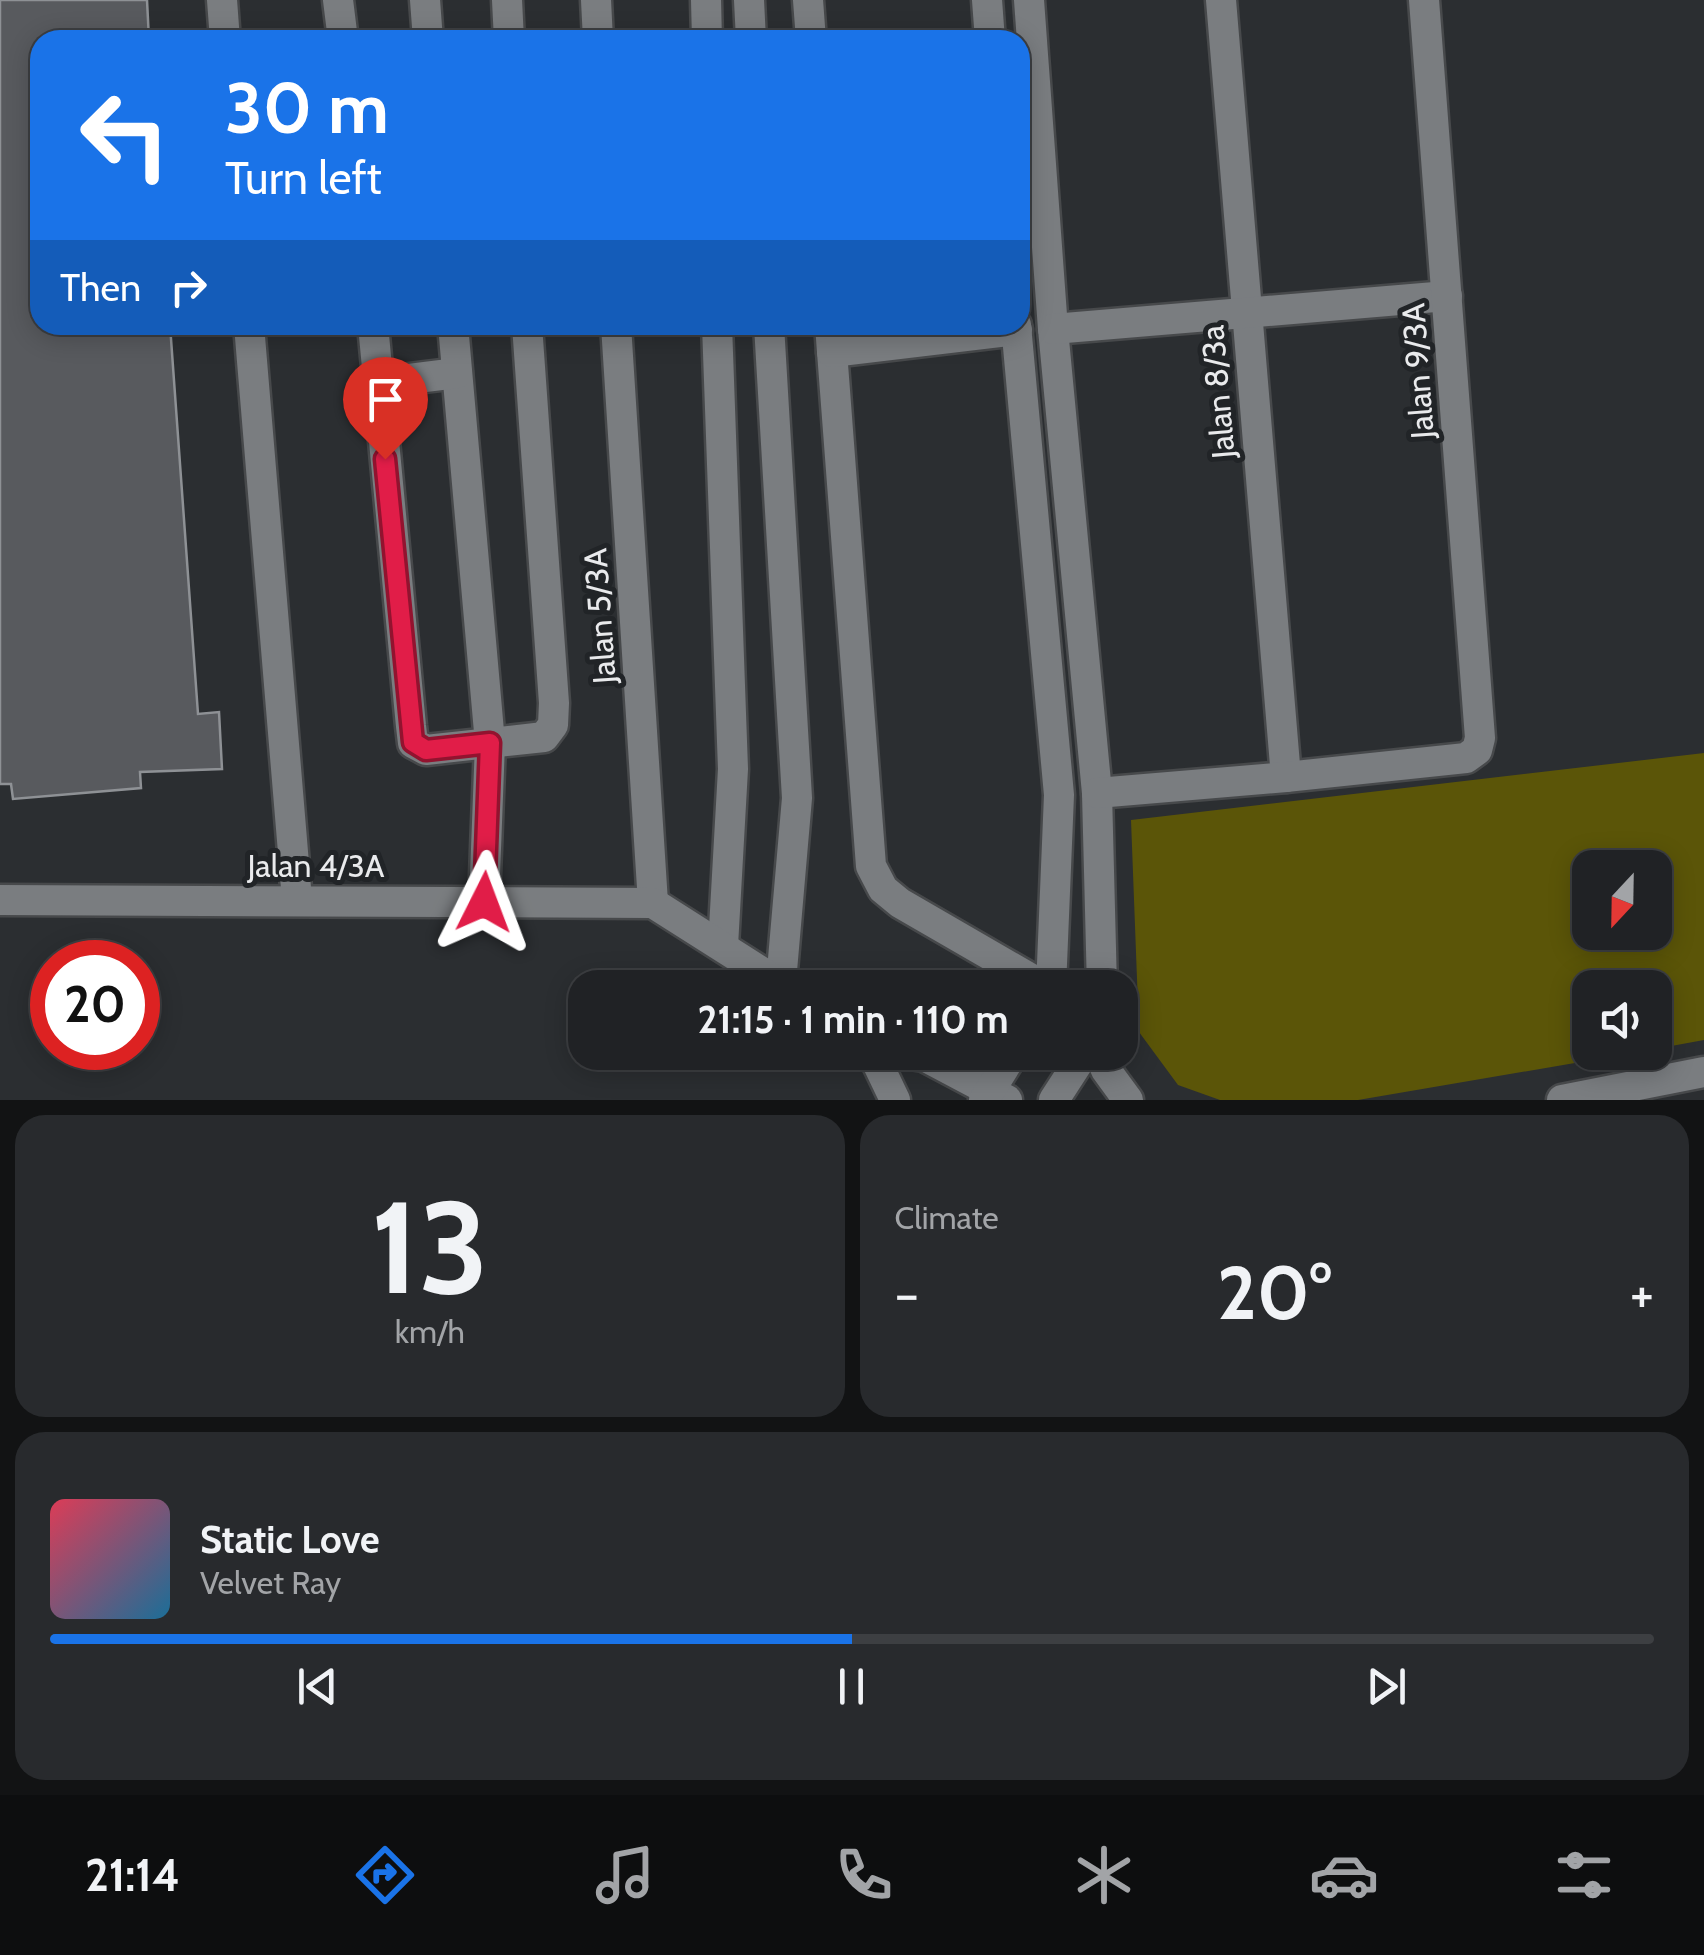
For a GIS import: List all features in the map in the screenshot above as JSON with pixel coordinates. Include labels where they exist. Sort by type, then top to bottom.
[{"type":"street","points":[[222,0],[225,30]]},
{"type":"street","points":[[338,0],[342,30]]},
{"type":"street","points":[[424,0],[427,30]]},
{"type":"street","points":[[507,0],[508,30]]},
{"type":"street","points":[[596,0],[598,30]]},
{"type":"street","points":[[706,0],[707,30]]},
{"type":"street","points":[[749,0],[751,30]]},
{"type":"street","points":[[808,0],[810,30]]},
{"type":"street","points":[[987,0],[989,30]]},
{"type":"street","points":[[1029,0],[1053,329],[1097,793],[1102,970]]},
{"type":"street","name":"Jalan 8/3a","points":[[1221,0],[1286,777]]},
{"type":"street","name":"Jalan 9/3A","points":[[1286,777],[1466,758],[1477,750],[1480,738],[1424,0]]},
{"type":"street","points":[[1053,329],[1447,296]]},
{"type":"street","points":[[250,335],[297,900]]},
{"type":"street","points":[[374,335],[413,742],[426,750],[544,737],[553,725],[528,335]]},
{"type":"street","points":[[454,335],[490,743],[484,902]]},
{"type":"street","name":"Jalan 5/3A","points":[[617,335],[653,904]]},
{"type":"street","points":[[717,335],[733,770],[723,946]]},
{"type":"street","points":[[769,335],[797,798],[785,970]]},
{"type":"street","points":[[886,335],[831,338],[872,866],[882,889],[900,903],[1017,970]]},
{"type":"street","points":[[1017,335],[1059,795],[1050,970]]},
{"type":"street","points":[[377,383],[457,373]]},
{"type":"street","points":[[1097,793],[1286,777]]},
{"type":"street","name":"Jalan 4/3A","points":[[0,900],[653,904]]},
{"type":"street","points":[[653,904],[761,970]]},
{"type":"street","points":[[881,1070],[896,1100]]},
{"type":"street","points":[[948,1070],[994,1097],[1006,1070]]},
{"type":"street","points":[[1054,1100],[1073,1070]]},
{"type":"street","points":[[1107,1070],[1128,1100]]},
{"type":"street","points":[[1562,1100],[1704,1072]]},
{"type":"shaded area","points":[[1704,753],[1704,1040],[1672,1046],[1672,970],[1572,970],[1572,1063],[1358,1100],[1220,1100],[1178,1085],[1139,1032],[1131,820]]},
{"type":"building","points":[[0,0],[147,0],[148,30],[30,30],[30,335],[171,335],[198,714],[219,712],[222,769],[140,772],[141,788],[13,799],[11,784],[0,784]]},
{"type":"route","points":[[385,459],[413,742],[426,750],[490,743],[484,902]]}]
